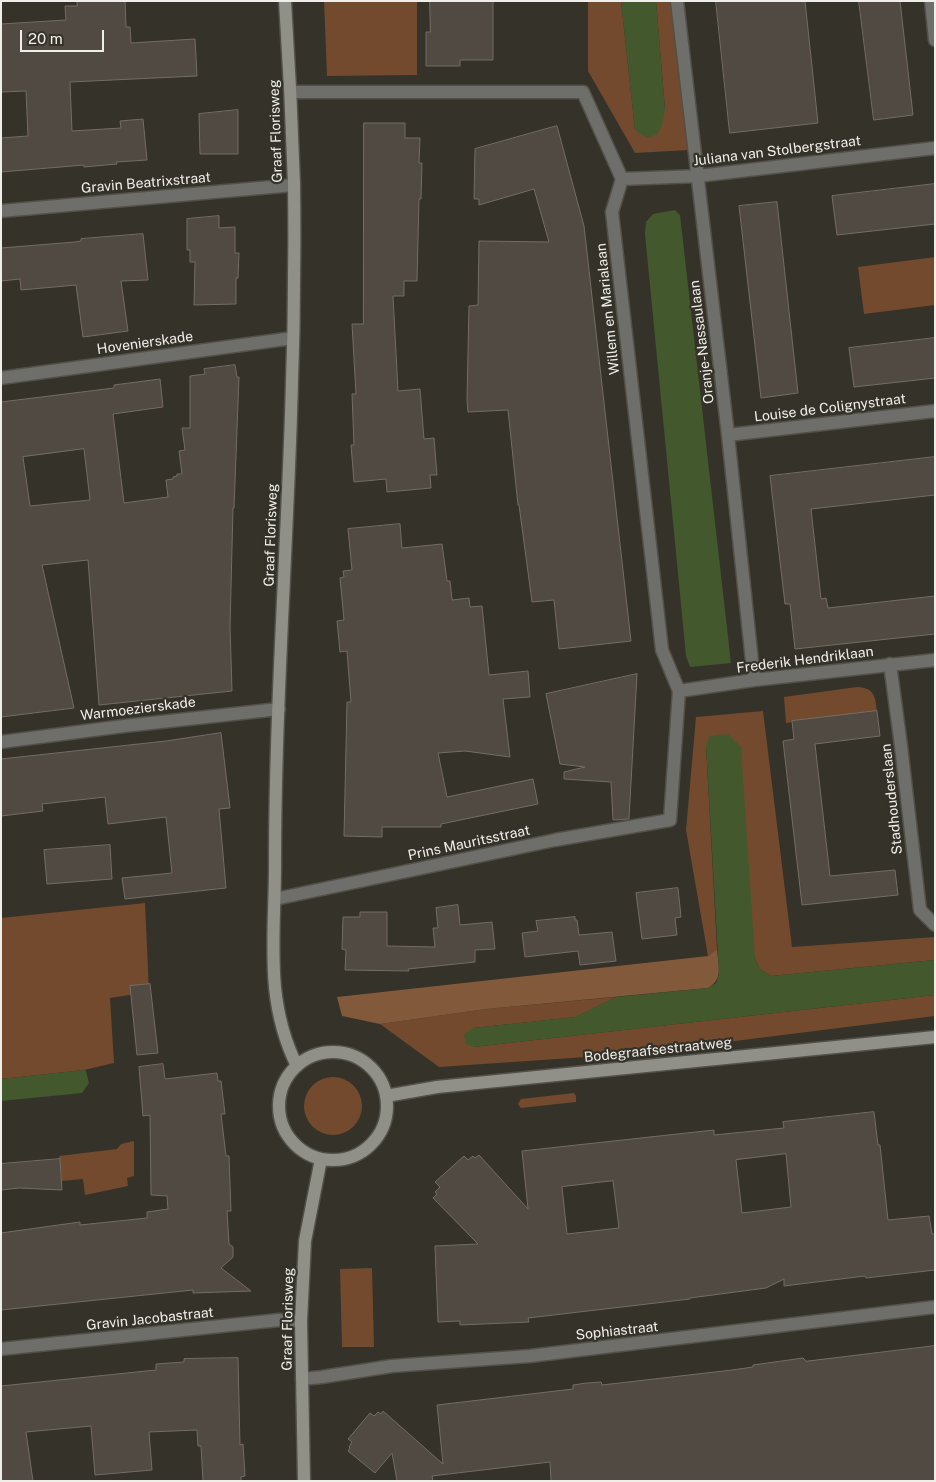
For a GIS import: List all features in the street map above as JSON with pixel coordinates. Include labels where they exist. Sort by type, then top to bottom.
[{"type":"main road","name":"Graaf Florisweg","points":[[285,1],[294,185],[292,338],[275,808],[275,899],[272,959],[281,1030],[297,1066]]},
{"type":"main road","name":"Bodegraafsestraatweg","points":[[386,1096],[437,1087],[935,1037]]},
{"type":"main road","points":[[340,1052],[359,1059],[374,1071],[386,1096],[387,1106],[383,1127],[370,1145],[353,1157],[332,1160],[310,1156],[291,1141],[280,1120],[281,1091],[289,1075],[304,1060],[322,1053],[340,1052]]},
{"type":"main road","name":"Graaf Florisweg","points":[[304,1481],[301,1321],[305,1241],[322,1159]]},
{"type":"street","name":"Oranje-Nassaulaan","points":[[677,1],[728,435],[754,680]]},
{"type":"street","points":[[931,1],[935,40]]},
{"type":"street","points":[[290,92],[583,92],[622,179]]},
{"type":"street","name":"Juliana van Stolbergstraat","points":[[622,179],[698,176],[935,148]]},
{"type":"street","name":"Willem en Marialaan","points":[[622,179],[612,212],[614,232],[662,650],[679,691],[670,820]]},
{"type":"street","name":"Gravin Beatrixstraat","points":[[1,211],[294,185]]},
{"type":"street","name":"Hovenierskade","points":[[1,378],[292,338]]},
{"type":"street","name":"Louise de Colignystraat","points":[[728,435],[935,411]]},
{"type":"street","name":"Frederik Hendriklaan","points":[[679,691],[754,680],[769,680],[935,660]]},
{"type":"street","name":"Stadhouderslaan","points":[[890,664],[920,910],[935,925]]},
{"type":"street","name":"Warmoezierskade","points":[[1,742],[114,727],[279,709]]},
{"type":"street","name":"Prins Mauritsstraat","points":[[275,899],[556,840],[670,820]]},
{"type":"street","name":"Sophiastraat","points":[[302,1378],[322,1377],[392,1366],[549,1354],[935,1307]]},
{"type":"street","name":"Gravin Jacobastraat","points":[[1,1349],[279,1320],[301,1321]]},
{"type":"shaded area","points":[[324,1],[417,1],[417,75],[327,76]]},
{"type":"shaded area","points":[[588,1],[621,1],[635,130],[665,109],[656,1],[670,1],[689,150],[635,153],[588,71]]},
{"type":"shaded area","points":[[621,1],[656,1],[665,109],[658,134],[647,138],[635,130]]},
{"type":"shaded area","points":[[675,210],[680,215],[731,663],[690,667],[686,656],[645,234],[646,222],[653,214]]},
{"type":"shaded area","points":[[935,257],[935,305],[864,314],[858,267]]},
{"type":"shaded area","points":[[857,687],[867,689],[873,693],[877,711],[786,723],[784,697]]},
{"type":"shaded area","points":[[763,711],[792,947],[935,937],[935,960],[771,976],[760,969],[755,959],[706,745],[717,949],[708,956],[686,830],[696,717]]},
{"type":"shaded area","points":[[728,734],[741,747],[755,959],[760,969],[771,976],[935,960],[935,995],[473,1047],[466,1044],[464,1034],[473,1028],[575,1017],[616,997],[708,988],[716,983],[719,974],[706,745],[710,736]]},
{"type":"shaded area","points":[[145,903],[149,992],[110,998],[114,1063],[84,1070],[1,1079],[1,918]]},
{"type":"shaded area","points":[[717,949],[718,976],[708,988],[486,1009],[380,1024],[342,1016],[337,997],[708,956]]},
{"type":"shaded area","points":[[935,995],[935,1016],[631,1054],[439,1067],[380,1024],[486,1009],[616,997],[576,1017],[473,1028],[473,1047]]},
{"type":"shaded area","points":[[86,1071],[89,1083],[82,1093],[1,1101],[1,1079]]},
{"type":"shaded area","points":[[333,1077],[344,1079],[357,1090],[362,1106],[360,1117],[349,1130],[333,1135],[322,1133],[309,1122],[304,1106],[306,1095],[317,1082]]},
{"type":"shaded area","points":[[574,1093],[576,1102],[521,1108],[518,1104],[521,1099]]},
{"type":"shaded area","points":[[134,1141],[134,1176],[127,1178],[128,1186],[85,1195],[83,1179],[62,1181],[59,1156],[117,1149],[121,1144]]},
{"type":"shaded area","points":[[372,1268],[374,1347],[342,1347],[340,1269]]},
{"type":"building","points":[[77,1],[125,1],[126,27],[130,27],[131,43],[195,39],[197,76],[70,82],[72,131],[121,128],[120,121],[143,119],[147,160],[84,167],[84,165],[1,172],[1,138],[28,136],[26,91],[1,92],[1,24],[66,20],[65,6],[77,6]]},
{"type":"building","points":[[430,1],[493,1],[493,60],[460,60],[460,66],[426,66],[426,32],[430,32]]},
{"type":"building","points":[[716,1],[805,1],[818,123],[730,133]]},
{"type":"building","points":[[859,1],[900,1],[913,115],[874,120]]},
{"type":"building","points":[[238,110],[238,154],[200,154],[199,114]]},
{"type":"building","points":[[364,123],[405,123],[405,138],[420,138],[419,163],[422,163],[417,281],[404,281],[404,296],[393,296],[398,391],[420,389],[424,439],[434,438],[437,475],[430,475],[431,488],[387,492],[386,479],[354,482],[351,445],[354,445],[352,394],[356,394],[352,324],[363,324]]},
{"type":"building","points":[[557,126],[584,226],[631,641],[559,649],[554,600],[532,602],[518,505],[508,410],[468,412],[467,400],[469,306],[478,305],[479,241],[549,242],[534,189],[479,205],[479,199],[474,199],[475,149]]},
{"type":"building","points":[[935,184],[935,224],[837,235],[832,196]]},
{"type":"building","points":[[777,202],[798,393],[761,398],[739,206]]},
{"type":"building","points":[[219,216],[219,228],[235,227],[235,253],[239,253],[238,278],[236,278],[236,304],[194,305],[195,262],[190,262],[190,250],[187,250],[187,219]]},
{"type":"building","points":[[143,234],[148,280],[121,281],[128,331],[83,337],[76,285],[21,290],[20,279],[1,281],[1,248]]},
{"type":"building","points":[[935,338],[935,378],[854,387],[849,348]]},
{"type":"building","points":[[235,365],[237,377],[239,377],[230,627],[232,691],[99,705],[88,560],[42,565],[74,708],[1,717],[1,402],[114,388],[114,385],[160,379],[163,407],[113,414],[124,503],[168,497],[166,480],[173,479],[177,474],[182,474],[179,451],[185,450],[182,428],[190,428],[190,376],[205,374],[204,369]],"holes":[[[84,449],[90,500],[30,506],[23,457]]]},
{"type":"building","points":[[935,457],[935,495],[811,509],[821,599],[826,598],[828,608],[935,596],[935,634],[795,649],[790,604],[785,604],[770,476]]},
{"type":"building","points":[[400,524],[402,548],[442,544],[447,581],[450,581],[452,600],[469,598],[470,607],[482,606],[489,675],[528,671],[530,697],[503,699],[510,757],[465,751],[438,753],[447,797],[533,779],[538,804],[441,824],[441,827],[382,827],[382,837],[344,836],[347,702],[351,702],[347,651],[340,652],[337,621],[344,620],[340,578],[344,577],[343,571],[352,570],[348,529]]},
{"type":"building","points":[[637,674],[629,819],[613,820],[611,782],[564,779],[564,772],[585,767],[560,764],[546,694]]},
{"type":"building","points":[[877,711],[880,736],[815,744],[830,876],[895,870],[898,895],[802,905],[783,741],[794,739],[792,721]]},
{"type":"building","points":[[221,733],[230,808],[219,809],[226,888],[125,899],[122,878],[172,873],[166,817],[108,824],[105,797],[42,804],[43,811],[1,816],[1,759]]},
{"type":"building","points":[[110,845],[112,879],[47,884],[44,850]]},
{"type":"building","points":[[678,888],[681,917],[675,918],[677,935],[642,939],[636,893]]},
{"type":"building","points":[[458,905],[460,925],[492,922],[495,949],[475,950],[475,962],[408,969],[409,971],[345,970],[346,950],[342,949],[343,917],[360,917],[360,912],[387,912],[387,946],[435,947],[433,928],[438,928],[436,908]]},
{"type":"building","points":[[575,917],[579,935],[612,932],[616,961],[580,965],[578,951],[525,957],[522,933],[538,931],[536,921]]},
{"type":"building","points":[[150,984],[158,1053],[137,1055],[130,986]]},
{"type":"building","points":[[163,1064],[165,1079],[217,1073],[218,1081],[221,1081],[225,1114],[221,1114],[226,1156],[229,1156],[231,1211],[227,1211],[229,1244],[233,1247],[233,1257],[221,1268],[251,1291],[193,1293],[193,1290],[1,1310],[1,1233],[80,1222],[80,1225],[147,1218],[147,1212],[168,1209],[167,1196],[151,1195],[150,1115],[143,1116],[139,1067]]},
{"type":"building","points":[[874,1112],[878,1145],[880,1145],[888,1220],[929,1216],[932,1234],[935,1234],[935,1270],[784,1286],[784,1279],[766,1288],[528,1318],[529,1322],[460,1325],[460,1321],[438,1322],[435,1246],[478,1244],[433,1198],[437,1194],[435,1192],[440,1187],[435,1182],[464,1156],[468,1160],[473,1156],[475,1158],[479,1155],[528,1209],[522,1151],[714,1130],[714,1135],[784,1128],[783,1122]],"holes":[[[786,1154],[791,1207],[742,1213],[736,1160]],[[613,1181],[619,1228],[567,1234],[562,1187]]]},
{"type":"building","points":[[60,1159],[62,1190],[19,1188],[1,1190],[1,1164]]},
{"type":"building","points":[[935,1346],[935,1481],[551,1481],[550,1462],[432,1476],[433,1481],[397,1481],[392,1453],[375,1473],[348,1451],[352,1442],[348,1439],[370,1413],[374,1416],[378,1412],[381,1414],[383,1411],[443,1464],[437,1405],[573,1389],[573,1385],[587,1383],[601,1382],[602,1385],[732,1370],[803,1358],[806,1361]]},
{"type":"building","points":[[238,1358],[240,1445],[243,1444],[245,1476],[241,1477],[241,1481],[203,1481],[201,1446],[198,1446],[197,1430],[149,1432],[152,1470],[95,1475],[91,1426],[26,1432],[33,1481],[1,1481],[1,1386],[156,1370],[156,1364],[184,1362],[184,1359]]}]
